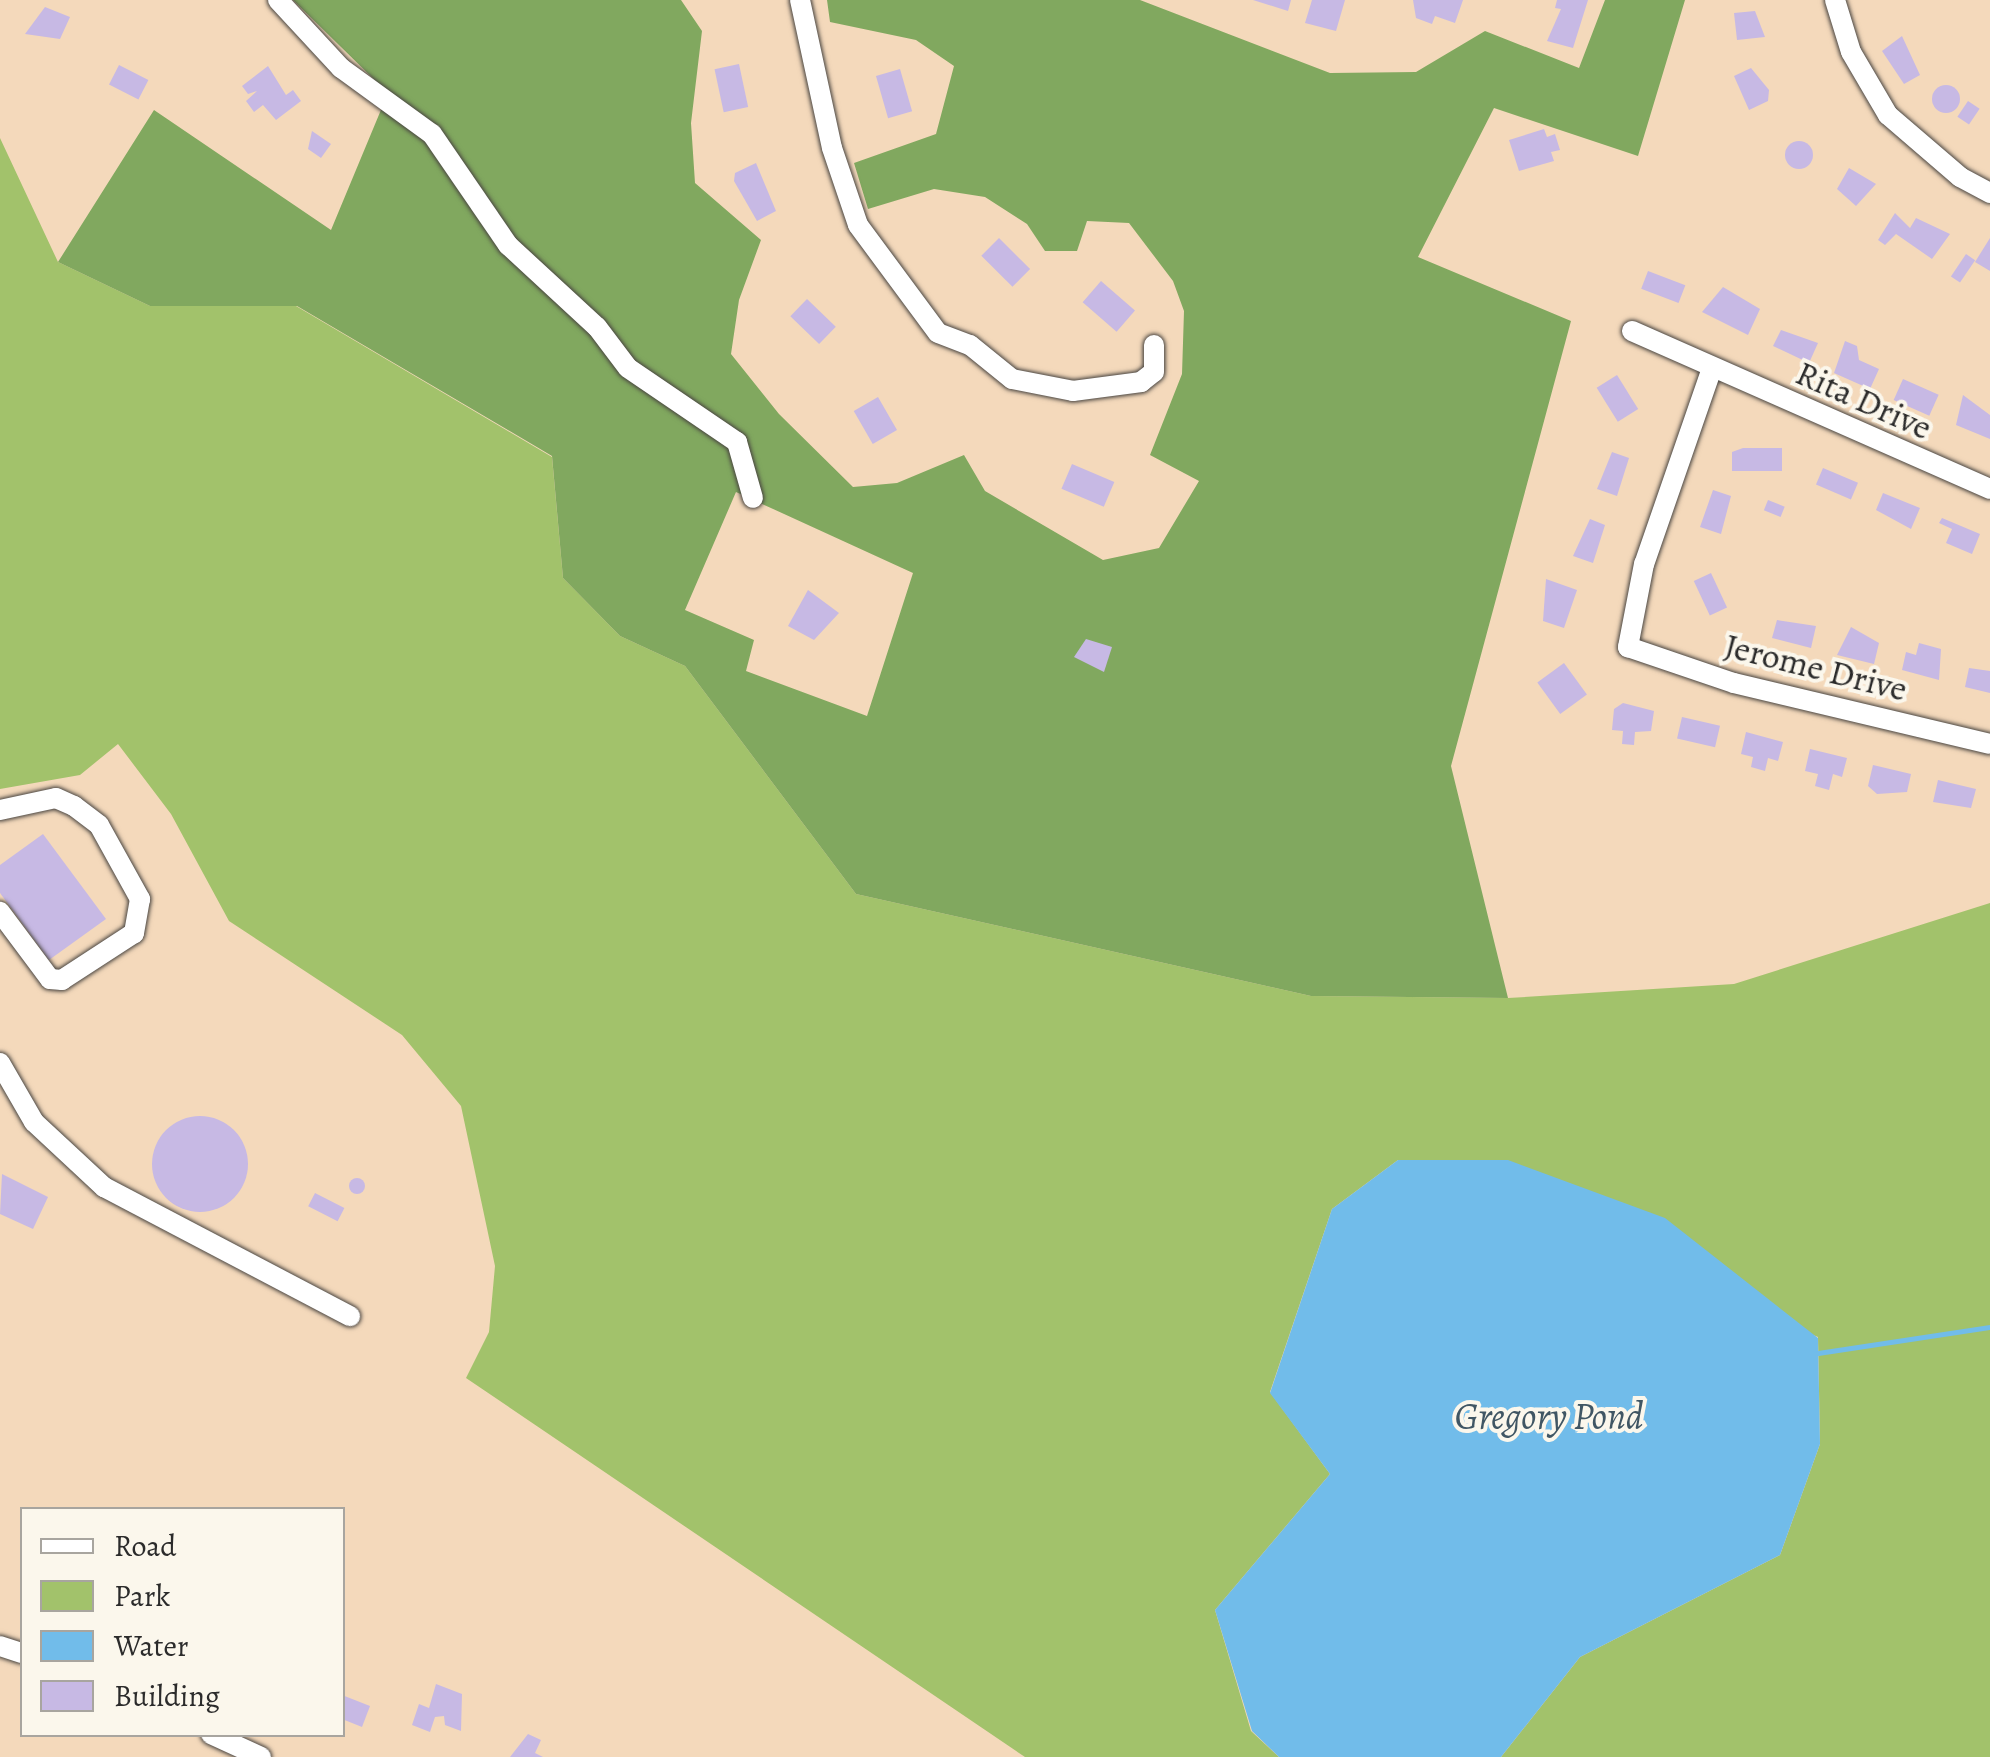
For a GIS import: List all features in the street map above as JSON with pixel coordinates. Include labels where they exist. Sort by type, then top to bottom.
[{"type":"street","points":[[278,0],[340,68],[432,134],[508,246],[597,327],[628,368],[737,442],[753,498]]},
{"type":"street","points":[[800,0],[832,148],[858,225],[938,333],[970,345],[1012,379],[1073,392],[1141,382],[1154,372],[1154,345]]},
{"type":"street","points":[[1836,0],[1851,52],[1888,115],[1960,178],[1990,194]]},
{"type":"street","name":"Rita Drive","points":[[1632,332],[1711,371],[1990,489]]},
{"type":"street","name":"Jerome Drive","points":[[1711,371],[1644,564],[1628,647],[1734,682],[1990,744]]},
{"type":"street","points":[[0,810],[56,798],[74,806],[99,825],[140,900],[134,933],[62,980],[50,980],[0,912]]},
{"type":"street","points":[[0,1063],[18,1099],[54,1145],[128,1204],[350,1316]]},
{"type":"street","points":[[218,1737],[261,1757]]},
{"type":"green space","points":[[293,0],[681,0],[702,31],[691,123],[695,183],[761,240],[739,300],[731,354],[779,414],[853,487],[897,483],[964,455],[985,491],[1103,560],[1159,548],[1199,481],[1150,455],[1182,374],[1184,311],[1173,281],[1129,223],[1087,221],[1077,251],[1045,251],[1027,224],[985,197],[934,189],[868,209],[854,163],[936,134],[954,66],[916,40],[830,22],[827,0],[1140,0],[1330,73],[1416,72],[1485,31],[1579,68],[1605,0],[1685,0],[1638,156],[1494,108],[1418,257],[1571,321],[1451,766],[1508,998],[1311,996],[856,894],[685,666],[620,636],[563,578],[552,456],[297,306],[150,306],[58,262],[154,110],[331,230],[388,93]],"holes":[[[736,492],[913,573],[867,716],[746,671],[754,640],[685,610]]]},
{"type":"green space","points":[[0,138],[58,262],[150,306],[296,306],[552,457],[563,578],[620,636],[685,666],[856,894],[1311,996],[1508,998],[1734,984],[1990,903],[1990,1757],[1501,1757],[1580,1657],[1780,1555],[1820,1444],[1818,1337],[1398,1160],[1332,1209],[1270,1392],[1330,1474],[1215,1610],[1251,1731],[1279,1757],[1025,1757],[466,1378],[489,1332],[495,1266],[461,1106],[402,1035],[229,921],[171,814],[118,744],[80,775],[0,789]]},
{"type":"water","name":"Gregory Pond","points":[[1398,1160],[1508,1160],[1665,1218],[1818,1338],[1820,1444],[1780,1555],[1580,1657],[1501,1757],[1279,1757],[1252,1731],[1215,1610],[1330,1474],[1270,1393],[1332,1209]]},
{"type":"building","points":[[1253,0],[1291,0],[1288,11]]},
{"type":"building","points":[[1312,0],[1345,0],[1336,31],[1305,23]]},
{"type":"building","points":[[1413,0],[1463,0],[1455,23],[1435,16],[1432,24],[1416,18]]},
{"type":"building","points":[[1557,0],[1588,0],[1573,48],[1547,41],[1561,9],[1555,8]]},
{"type":"building","points":[[45,7],[70,17],[60,39],[25,34]]},
{"type":"building","points":[[1755,11],[1765,37],[1737,40],[1734,13]]},
{"type":"building","points":[[1902,36],[1920,75],[1904,84],[1882,51]]},
{"type":"building","points":[[739,64],[748,107],[724,112],[715,69]]},
{"type":"building","points":[[119,65],[148,80],[138,100],[109,85]]},
{"type":"building","points":[[268,66],[286,95],[293,90],[301,101],[276,120],[263,105],[254,112],[246,101],[257,91],[248,94],[242,86]]},
{"type":"building","points":[[1751,68],[1769,90],[1768,101],[1749,110],[1734,76]]},
{"type":"building","points":[[900,69],[912,111],[888,118],[876,76]]},
{"type":"building","points":[[1946,85],[1956,89],[1960,99],[1956,109],[1946,113],[1936,109],[1932,99],[1936,89]]},
{"type":"building","points":[[1968,101],[1980,109],[1969,125],[1957,117]]},
{"type":"building","points":[[1544,129],[1547,137],[1555,134],[1560,150],[1551,152],[1554,161],[1519,171],[1509,140]]},
{"type":"building","points":[[312,131],[331,144],[321,158],[308,149]]},
{"type":"building","points":[[1799,141],[1809,145],[1813,155],[1809,165],[1799,169],[1789,165],[1785,155],[1789,145]]},
{"type":"building","points":[[756,163],[776,211],[757,221],[734,181],[735,173]]},
{"type":"building","points":[[1849,168],[1876,184],[1856,206],[1837,189]]},
{"type":"building","points":[[1895,213],[1910,228],[1916,218],[1950,234],[1932,259],[1896,234],[1885,245],[1878,240]]},
{"type":"building","points":[[999,238],[1030,269],[1012,287],[981,256]]},
{"type":"building","points":[[1990,238],[1990,271],[1975,262]]},
{"type":"building","points":[[1966,254],[1975,260],[1960,283],[1951,276]]},
{"type":"building","points":[[1648,271],[1685,285],[1679,303],[1641,289]]},
{"type":"building","points":[[1101,281],[1135,311],[1117,332],[1083,302]]},
{"type":"building","points":[[1723,287],[1760,309],[1748,335],[1702,312]]},
{"type":"building","points":[[807,299],[836,327],[819,344],[790,316]]},
{"type":"building","points":[[1781,330],[1818,343],[1809,363],[1773,346]]},
{"type":"building","points":[[1845,341],[1857,346],[1859,360],[1879,369],[1870,389],[1834,373]]},
{"type":"building","points":[[1617,375],[1638,409],[1618,422],[1597,388]]},
{"type":"building","points":[[1903,379],[1939,395],[1929,416],[1894,400]]},
{"type":"building","points":[[1963,395],[1990,415],[1990,439],[1956,425]]},
{"type":"building","points":[[878,397],[897,430],[873,444],[854,411]]},
{"type":"building","points":[[1743,448],[1782,448],[1782,471],[1732,471],[1732,452]]},
{"type":"building","points":[[1612,452],[1629,458],[1617,496],[1597,489]]},
{"type":"building","points":[[1072,464],[1114,482],[1104,507],[1061,489]]},
{"type":"building","points":[[1823,468],[1858,483],[1851,499],[1816,485]]},
{"type":"building","points":[[1713,490],[1731,496],[1721,534],[1700,527]]},
{"type":"building","points":[[1883,493],[1920,508],[1911,529],[1876,510]]},
{"type":"building","points":[[1768,500],[1785,507],[1781,517],[1764,510]]},
{"type":"building","points":[[1942,518],[1980,534],[1972,554],[1946,543],[1952,529],[1939,523]]},
{"type":"building","points":[[1590,519],[1605,525],[1593,563],[1573,556]]},
{"type":"building","points":[[1711,573],[1727,607],[1710,615],[1694,581]]},
{"type":"building","points":[[1546,579],[1577,590],[1564,628],[1543,621]]},
{"type":"building","points":[[808,590],[839,613],[814,640],[788,626]]},
{"type":"building","points":[[1777,620],[1816,626],[1811,648],[1772,638]]},
{"type":"building","points":[[1851,627],[1879,643],[1874,664],[1837,655]]},
{"type":"building","points":[[1086,639],[1112,647],[1104,672],[1074,657]]},
{"type":"building","points":[[1919,643],[1941,649],[1939,680],[1902,670],[1906,652],[1916,655]]},
{"type":"building","points":[[1564,663],[1587,695],[1560,714],[1537,682]]},
{"type":"building","points":[[1969,668],[1990,671],[1990,693],[1965,687]]},
{"type":"building","points":[[1623,703],[1654,711],[1651,731],[1635,732],[1634,745],[1622,744],[1623,731],[1612,730],[1614,709]]},
{"type":"building","points":[[1682,717],[1720,726],[1715,747],[1677,738]]},
{"type":"building","points":[[1746,732],[1783,742],[1778,761],[1768,758],[1765,771],[1751,767],[1753,757],[1741,754]]},
{"type":"building","points":[[1810,749],[1847,758],[1842,777],[1833,774],[1829,790],[1815,786],[1818,774],[1805,771]]},
{"type":"building","points":[[1873,765],[1911,774],[1907,792],[1877,794],[1868,786]]},
{"type":"building","points":[[1938,780],[1976,789],[1971,808],[1933,802]]},
{"type":"building","points":[[43,834],[106,919],[49,960],[0,893],[0,865]]},
{"type":"building","points":[[200,1116],[218,1120],[234,1130],[244,1146],[248,1164],[244,1182],[234,1198],[218,1208],[200,1212],[182,1208],[166,1198],[156,1182],[152,1164],[156,1146],[166,1130],[182,1120]]},
{"type":"building","points":[[2,1174],[48,1197],[33,1229],[0,1214]]},
{"type":"building","points":[[357,1178],[365,1186],[357,1194],[349,1186]]},
{"type":"building","points":[[315,1193],[344,1208],[338,1221],[308,1206]]},
{"type":"building","points":[[436,1684],[462,1694],[461,1731],[445,1725],[444,1716],[435,1717],[430,1732],[412,1725],[419,1704],[429,1708]]},
{"type":"building","points":[[345,1696],[370,1706],[362,1727],[345,1720]]},
{"type":"building","points":[[528,1734],[541,1740],[535,1753],[543,1757],[510,1757]]},
{"type":"waterway","points":[[1818,1353],[1990,1327]]}]
